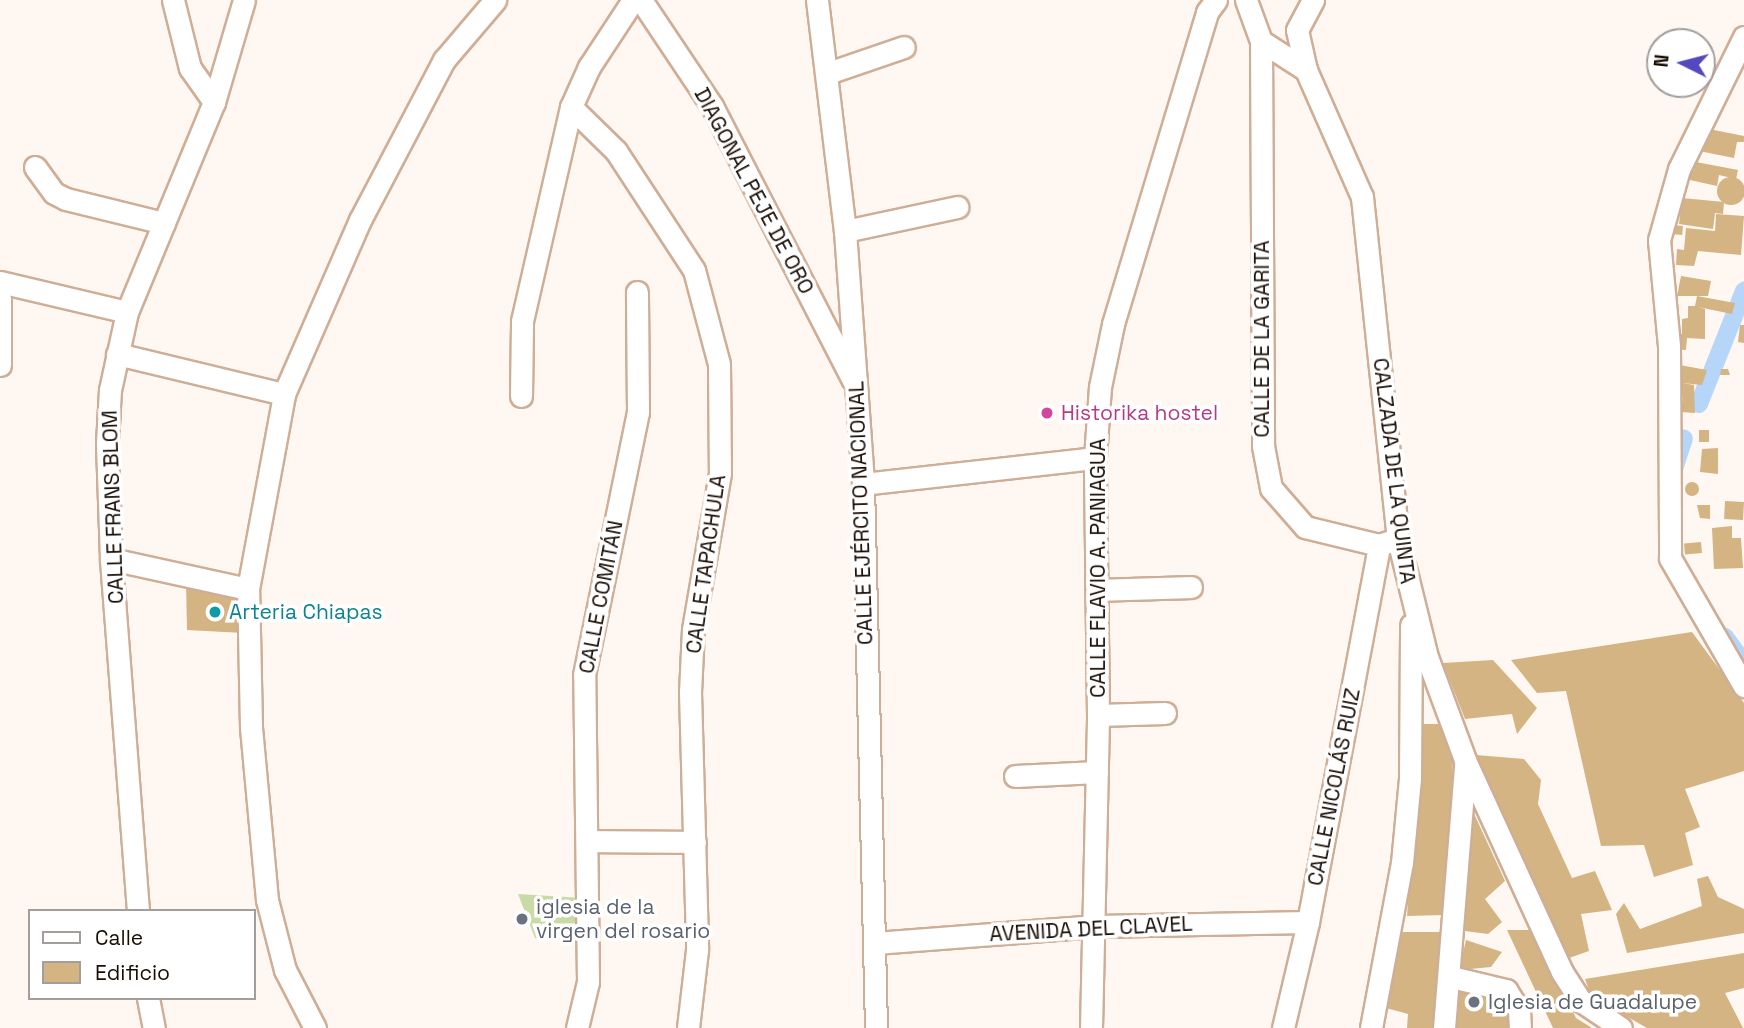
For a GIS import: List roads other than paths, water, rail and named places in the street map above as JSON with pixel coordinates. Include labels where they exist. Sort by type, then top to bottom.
[{"type":"street","points":[[173,0],[190,68],[214,102]]},
{"type":"street","name":"CALLE FRANS BLOM","points":[[138,909],[111,559],[107,443],[117,354],[127,312],[214,102],[244,0]]},
{"type":"street","points":[[316,1028],[285,970],[267,900],[251,727],[248,589],[284,394],[360,220],[444,60],[495,0]]},
{"type":"street","points":[[522,396],[522,321],[571,107],[589,67],[633,0]]},
{"type":"street","name":"DIAGONAL PEJE DE ORO","points":[[641,0],[712,106],[857,389]]},
{"type":"street","name":"CALLE EJÉRCITO NACIONAL","points":[[817,0],[828,73],[845,231],[863,484],[876,1028]]},
{"type":"street","name":"CALLE FLAVIO A. PANIAGUA","points":[[1091,1028],[1096,926],[1098,715],[1095,458],[1100,387],[1113,324],[1207,12],[1216,0]]},
{"type":"street","name":"CALLE DE LA GARITA","points":[[1247,0],[1261,41],[1263,446],[1272,488],[1305,527],[1389,542]]},
{"type":"street","name":"CALZADA DE LA QUINTA","points":[[1313,0],[1297,30],[1306,70],[1362,197],[1389,542],[1465,760],[1562,972],[1581,1001],[1621,1028]]},
{"type":"street","points":[[1744,37],[1679,169],[1659,240],[1669,346],[1670,558],[1744,686]]},
{"type":"street","points":[[1261,41],[1306,70]]},
{"type":"street","points":[[828,73],[904,47]]},
{"type":"street","name":"CALLE TAPACHULA","points":[[571,107],[616,151],[694,270],[719,364],[720,473],[693,629],[690,692],[697,950],[688,1028]]},
{"type":"street","points":[[35,167],[54,193],[66,200],[164,223]]},
{"type":"street","points":[[845,231],[957,207]]},
{"type":"street","points":[[0,282],[127,312]]},
{"type":"street","name":"CALLE COMITÁN","points":[[577,1028],[588,982],[584,675],[638,412],[637,292]]},
{"type":"street","points":[[0,298],[0,365]]},
{"type":"street","points":[[117,354],[284,394]]},
{"type":"street","points":[[863,484],[1095,458]]},
{"type":"street","name":"CALLE NICOLÁS RUIZ","points":[[1283,1028],[1389,542]]},
{"type":"street","points":[[111,559],[248,589]]},
{"type":"street","points":[[1097,590],[1191,587]]},
{"type":"street","points":[[1371,1028],[1402,863],[1410,778],[1411,602]]},
{"type":"street","points":[[1098,715],[1165,713]]},
{"type":"street","points":[[1444,1028],[1451,977],[1465,760]]},
{"type":"street","points":[[1015,776],[1097,772]]},
{"type":"street","points":[[587,841],[695,842]]},
{"type":"street","name":"AVENIDA DEL CLAVEL","points":[[875,943],[1096,926],[1308,922]]},
{"type":"street","points":[[1451,977],[1506,990],[1519,1010],[1520,1028]]},
{"type":"street","points":[[148,1000],[154,1028]]},
{"type":"waterway","points":[[1699,404],[1744,291]]},
{"type":"waterway","points":[[1674,469],[1684,439]]},
{"type":"waterway","points":[[1725,637],[1744,663]]},
{"type":"place","name":"Historika hostel","points":[[1047,413]]},
{"type":"place","name":"Arteria Chiapas","points":[[215,612]]},
{"type":"place","name":"iglesia de la virgen del rosario","points":[[522,919]]},
{"type":"place","name":"Iglesia de Guadalupe","points":[[1474,1002]]}]
